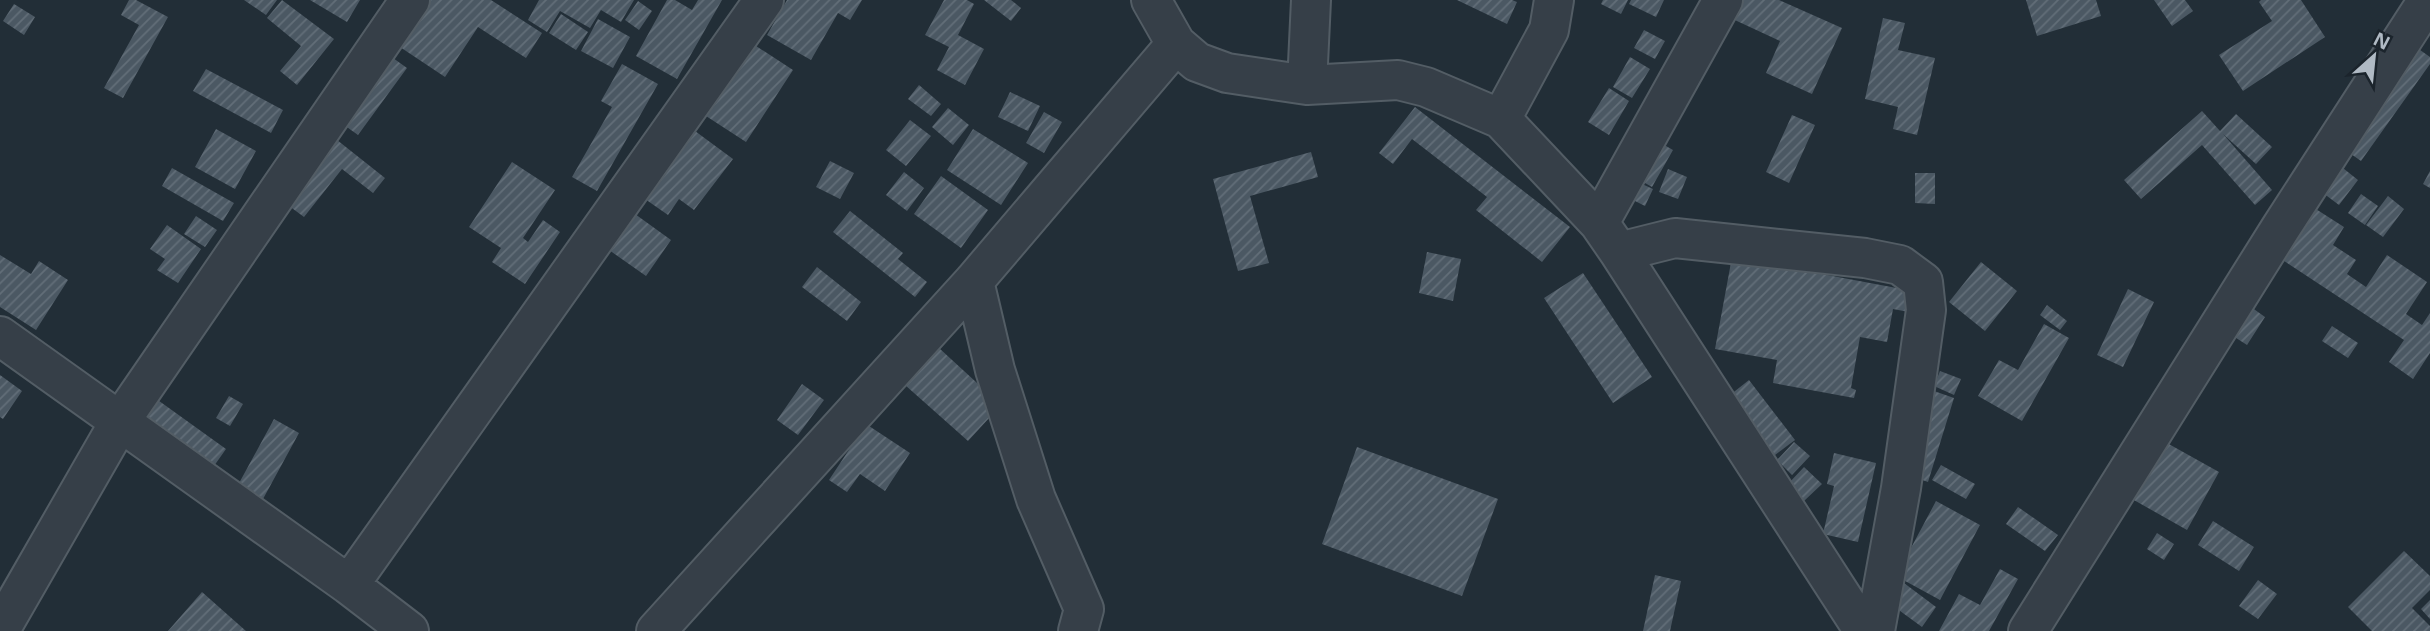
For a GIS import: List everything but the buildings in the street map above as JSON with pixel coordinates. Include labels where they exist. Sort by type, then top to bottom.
[{"type":"street","points":[[0,631],[119,423],[410,0]]},
{"type":"street","points":[[349,585],[764,0]]},
{"type":"street","points":[[1152,0],[1177,44],[1197,62],[1227,73],[1307,85],[1398,80],[1426,88],[1501,119],[1609,237],[1864,631]]},
{"type":"street","points":[[1307,85],[1311,0]]},
{"type":"street","points":[[1501,119],[1549,30],[1554,0]]},
{"type":"street","points":[[1609,237],[1723,0]]},
{"type":"street","points":[[2028,631],[2422,2]]},
{"type":"street","points":[[656,631],[974,281],[1177,44]]},
{"type":"street","points":[[1609,237],[1675,238],[1865,258],[1900,265],[1923,282],[1926,310],[1901,488],[1875,631]]},
{"type":"street","points":[[974,281],[995,370],[1036,499],[1083,609],[1079,631]]},
{"type":"street","points":[[0,336],[349,585],[409,631]]}]
